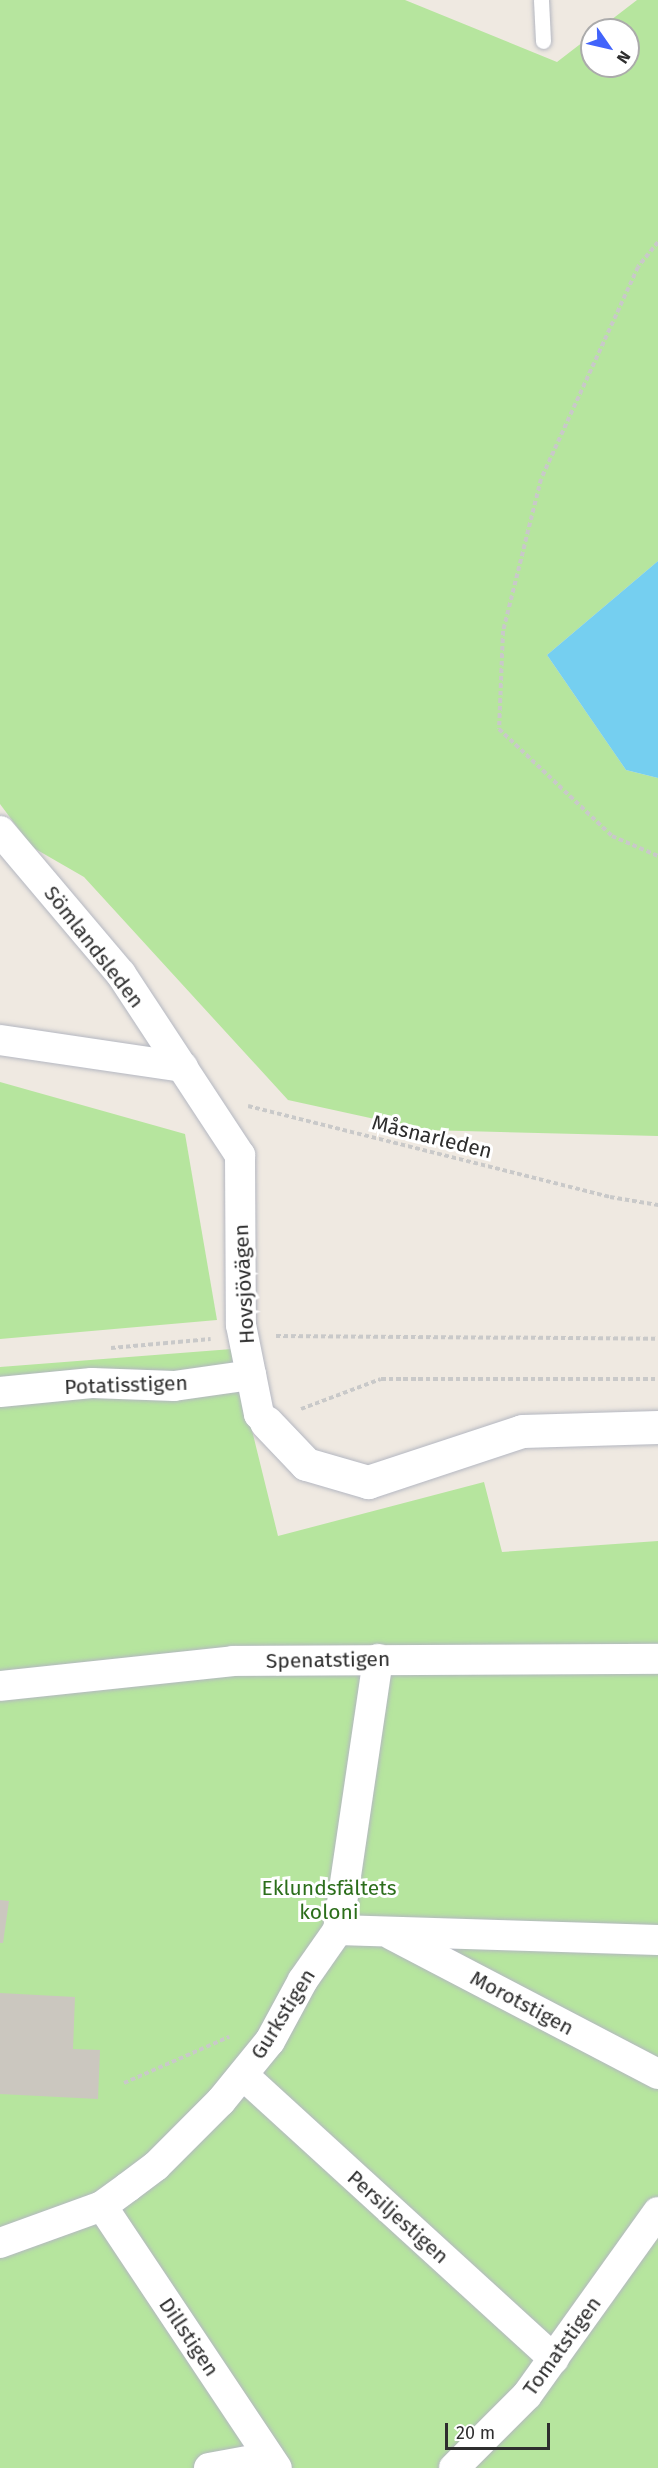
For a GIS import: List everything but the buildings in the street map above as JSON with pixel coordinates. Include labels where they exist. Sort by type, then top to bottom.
[{"type":"street","name":"Sömlandsleden","points":[[0,831],[121,974],[183,1066]]},
{"type":"street","points":[[0,1040],[183,1066]]},
{"type":"street","name":"Hovsjövägen","points":[[183,1066],[240,1155],[241,1325],[259,1414],[306,1464],[368,1482],[522,1431],[658,1427]]},
{"type":"street","name":"Potatisstigen","points":[[0,1392],[92,1383],[174,1386],[251,1375]]},
{"type":"street","name":"Gurkstigen","points":[[0,2243],[102,2206],[156,2166],[243,2075],[270,2041],[303,1980],[338,1930],[378,1659]]},
{"type":"street","name":"Spenatstigen","points":[[0,1686],[233,1661],[658,1659]]},
{"type":"street","name":"Morotstigen","points":[[338,1930],[658,1940]]},
{"type":"street","name":"Morotstigen","points":[[385,1931],[658,2074]]},
{"type":"street","name":"Persiljestigen","points":[[243,2075],[554,2359]]},
{"type":"street","name":"Dillstigen","points":[[102,2206],[273,2463]]},
{"type":"street","name":"Tomatstigen","points":[[454,2468],[527,2395],[658,2212]]},
{"type":"street","points":[[209,2468],[273,2463]]},
{"type":"lane","points":[[541,0],[543,41]]},
{"type":"path","points":[[658,242],[638,267],[541,479],[503,631],[499,729],[612,836],[658,856]]},
{"type":"path","name":"Måsnarleden","points":[[200,1094],[610,1197],[658,1205]]},
{"type":"path","points":[[264,1336],[658,1339]]},
{"type":"path","points":[[103,1349],[217,1338]]},
{"type":"path","points":[[266,1422],[381,1379],[658,1379]]},
{"type":"path","points":[[124,2083],[233,2035]]},
{"type":"green space","points":[[0,0],[405,0],[557,62],[580,44],[580,78],[640,78],[640,18],[614,18],[637,0],[658,0],[658,561],[547,655],[626,770],[658,778],[658,1136],[425,1130],[288,1100],[84,877],[32,847],[0,804]]},
{"type":"green space","points":[[0,1082],[185,1134],[217,1320],[0,1339]]},
{"type":"green space","name":"Eklundsfältets koloni","points":[[232,1349],[278,1536],[484,1482],[502,1552],[658,1541],[658,2468],[0,2468],[0,1367]]},
{"type":"water","points":[[658,561],[658,778],[626,770],[547,655]]}]
